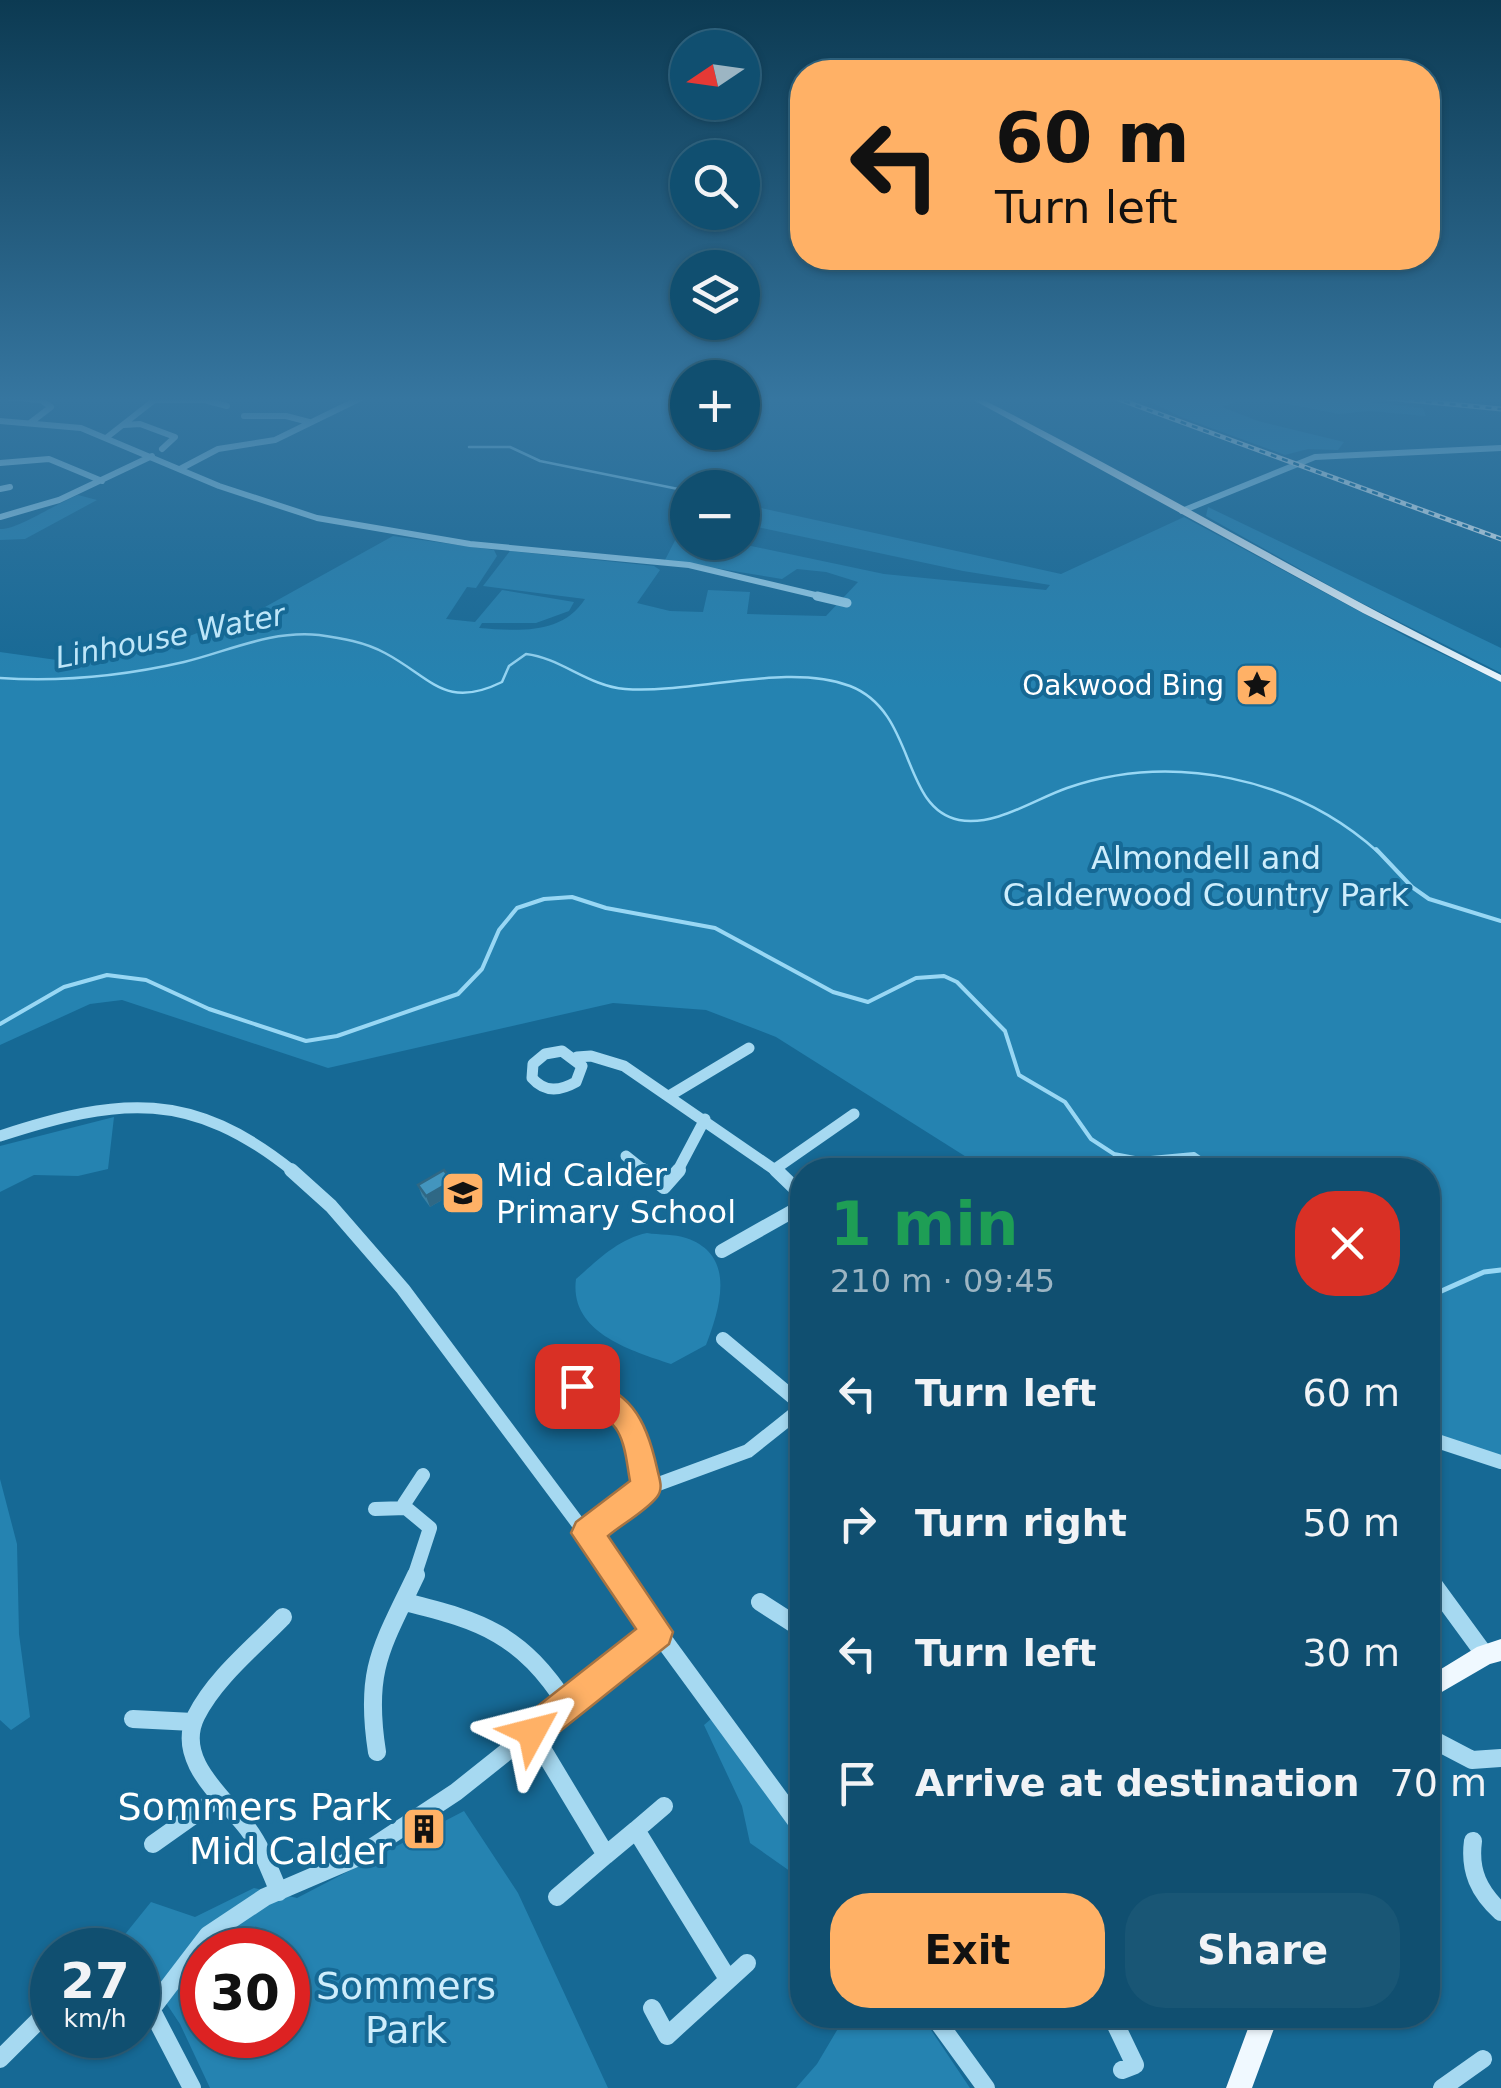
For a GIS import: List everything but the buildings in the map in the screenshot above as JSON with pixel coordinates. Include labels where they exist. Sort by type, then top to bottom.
[{"type":"main road","points":[[1151,494],[1319,588],[1501,679]]},
{"type":"main road","points":[[1440,1683],[1493,1652]]},
{"type":"main road","points":[[1240,2088],[1261,2028]]},
{"type":"street","points":[[0,517],[72,494]]},
{"type":"street","points":[[249,494],[294,511],[397,534],[690,565],[847,603]]},
{"type":"street","points":[[1182,511],[1222,494]]},
{"type":"street","points":[[669,1096],[740,1051]]},
{"type":"street","points":[[577,1057],[591,1056],[624,1066],[705,1119],[790,1183]]},
{"type":"street","points":[[0,1136],[40,1122],[139,1108],[205,1117],[259,1146],[307,1183],[413,1304],[587,1533],[790,1813]]},
{"type":"street","points":[[774,1169],[796,1152],[836,1132],[854,1114]]},
{"type":"street","points":[[626,1156],[664,1187],[679,1174],[688,1144],[705,1119]]},
{"type":"street","points":[[722,1251],[790,1213]]},
{"type":"street","points":[[723,1339],[790,1396]]},
{"type":"street","points":[[577,1386],[627,1419],[636,1437],[646,1487]]},
{"type":"street","points":[[587,1533],[646,1487],[747,1454],[790,1420]]},
{"type":"street","points":[[1440,1442],[1501,1462]]},
{"type":"street","points":[[404,1504],[422,1475]]},
{"type":"street","points":[[375,1509],[404,1504],[430,1528],[425,1559],[378,1654],[370,1707],[378,1752]]},
{"type":"street","points":[[1440,1591],[1493,1652]]},
{"type":"street","points":[[404,1602],[469,1618],[510,1634],[546,1670],[567,1704]]},
{"type":"street","points":[[760,1602],[790,1621]]},
{"type":"street","points":[[279,1892],[249,1830],[207,1786],[194,1751],[193,1722],[210,1696],[266,1645],[282,1617]]},
{"type":"street","points":[[160,1998],[208,1934],[279,1892],[356,1858],[456,1792],[657,1632]]},
{"type":"street","points":[[133,1720],[193,1722]]},
{"type":"street","points":[[532,1732],[606,1855]]},
{"type":"street","points":[[1440,1743],[1472,1760],[1501,1758]]},
{"type":"street","points":[[153,1844],[218,1798]]},
{"type":"street","points":[[556,1896],[664,1806]]},
{"type":"street","points":[[636,1830],[728,1979]]},
{"type":"street","points":[[1473,1841],[1468,1863],[1484,1896],[1501,1912]]},
{"type":"street","points":[[652,2008],[667,2036],[747,1963]]},
{"type":"street","points":[[160,2022],[192,2088]]},
{"type":"street","points":[[942,2028],[986,2088]]},
{"type":"street","points":[[1117,2028],[1134,2065],[1122,2070]]},
{"type":"street","points":[[0,2058],[30,2029]]},
{"type":"street","points":[[1452,2085],[1482,2060]]},
{"type":"green space","points":[[78,495],[97,500],[25,539],[0,540],[0,529],[27,521]]},
{"type":"green space","points":[[1208,507],[1501,648],[1501,673],[1346,595],[1206,516]]},
{"type":"green space","name":"Almondell and Calderwood Country Park","points":[[760,508],[1061,574],[1184,517],[1409,638],[1501,682],[1501,1459],[1440,1437],[1440,1158],[968,1158],[776,1037],[706,1010],[613,1003],[328,1068],[122,1000],[90,1004],[0,1045],[0,652],[64,661],[179,640],[265,607],[393,536],[494,550],[497,556],[476,588],[467,587],[446,619],[475,622],[502,590],[574,602],[569,611],[536,623],[482,623],[479,628],[524,630],[552,625],[575,611],[585,599],[483,586],[510,551],[654,566],[660,570],[637,603],[670,611],[703,612],[708,590],[750,592],[747,614],[826,616],[858,582],[826,572],[797,569],[782,579],[665,560],[670,550],[670,560],[760,560],[760,548],[884,574],[1046,590],[1050,585],[963,571],[760,528]]},
{"type":"green space","points":[[114,1117],[108,1169],[78,1176],[34,1175],[0,1192],[0,1146]]},
{"type":"green space","points":[[647,1233],[682,1237],[702,1246],[713,1257],[718,1270],[719,1299],[706,1345],[671,1364],[605,1336],[582,1313],[576,1297],[576,1279],[618,1245]]},
{"type":"green space","points":[[0,1479],[17,1544],[19,1634],[30,1717],[11,1730],[0,1720]]},
{"type":"green space","points":[[711,1719],[790,1827],[790,1871],[750,1843],[742,1806],[704,1725]]},
{"type":"green space","name":"Sommers Park","points":[[464,1811],[518,1893],[608,2088],[210,2088],[196,2058],[310,2058],[310,1928],[180,1928],[180,2024],[160,1994],[160,1928],[130,1928],[151,1902],[195,1917],[254,1888],[297,1898]]},
{"type":"green space","points":[[838,2028],[930,2028],[970,2088],[796,2088],[817,2064]]},
{"type":"waterway","name":"Linhouse Water","points":[[0,678],[92,677],[138,671],[267,638],[301,634],[369,646],[452,692],[483,690],[502,682],[509,666],[526,654],[599,683],[625,689],[770,678],[825,679],[850,686],[872,699],[887,716],[926,798],[940,812],[959,820],[1001,816],[1067,788],[1107,777],[1148,772],[1190,773],[1231,778],[1271,789],[1345,826],[1378,852]]},
{"type":"waterway","name":"Linhouse Water","points":[[1376,849],[1429,899],[1501,921]]},
{"type":"waterway","points":[[0,1024],[64,987],[107,975],[146,980],[209,1009],[306,1041],[337,1036],[458,994],[482,969],[499,930],[517,908],[544,899],[572,897],[606,908],[715,928],[833,992],[868,1002],[916,978],[944,976],[957,982],[1005,1031],[1019,1075],[1065,1102],[1091,1139],[1114,1154],[1135,1158]]},
{"type":"waterway","points":[[1151,1158],[1194,1154],[1200,1158]]},
{"type":"waterway","points":[[1440,1292],[1484,1272],[1501,1270]]},
{"type":"railway","points":[[1379,494],[1501,539]]},
{"type":"place","name":"Oakwood Bing","points":[[1257,685]]},
{"type":"place","name":"Mid Calder Primary School","points":[[463,1193]]},
{"type":"place","name":"Sommers Park Mid Calder","points":[[424,1829]]},
{"type":"route","points":[[532,1732],[657,1632],[587,1533],[646,1487],[636,1437],[627,1419],[612,1406],[577,1386]]}]
